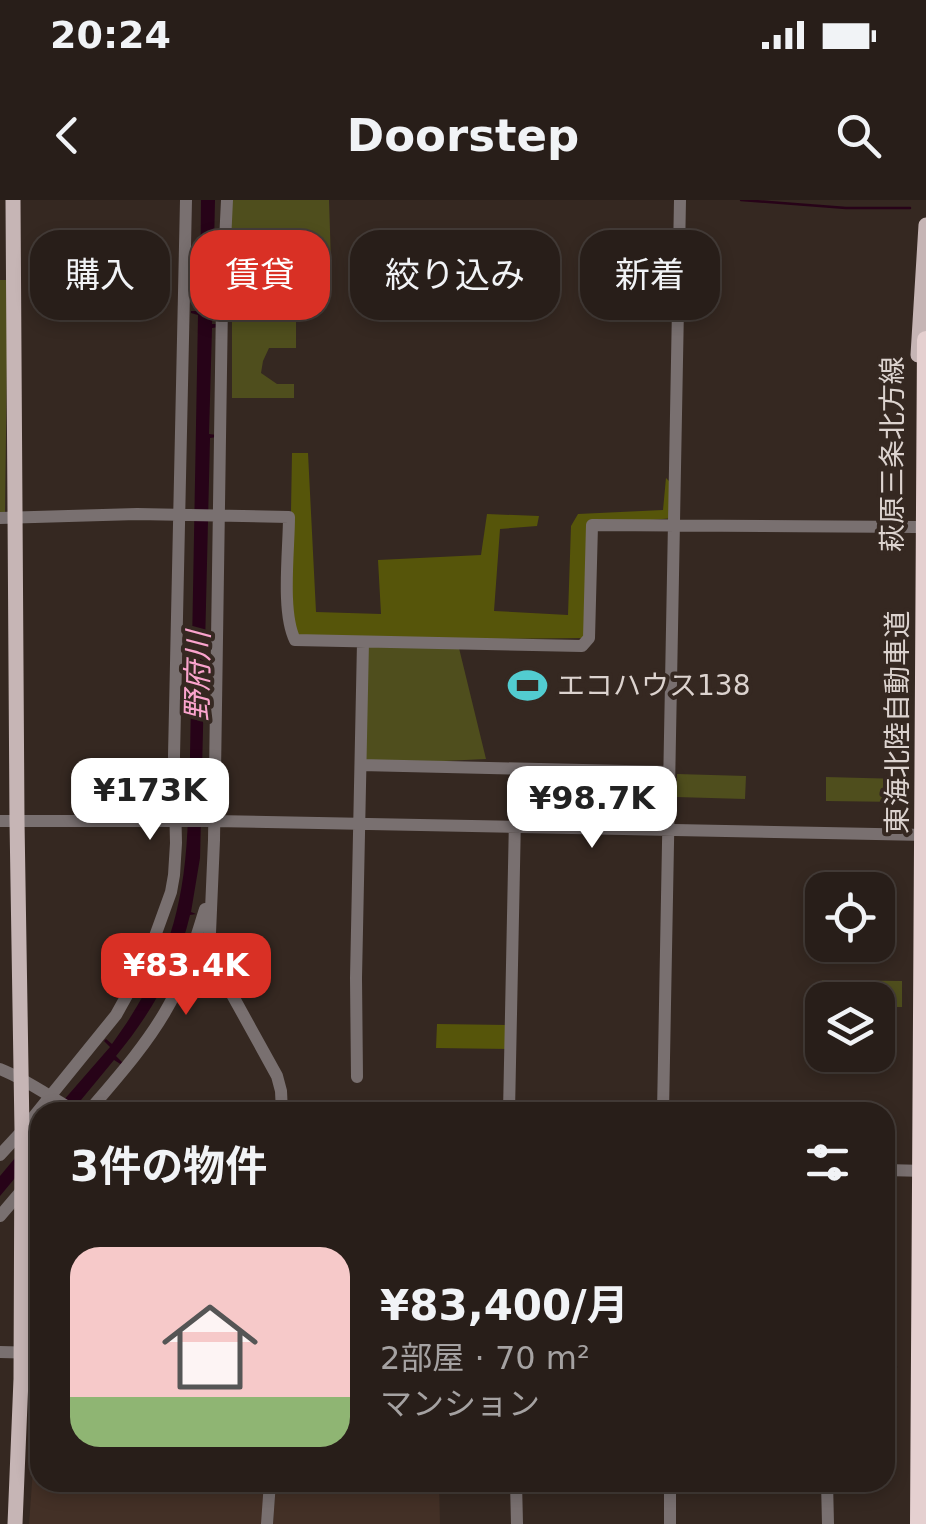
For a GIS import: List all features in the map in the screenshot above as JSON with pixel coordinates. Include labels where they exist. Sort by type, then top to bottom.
[{"type":"highway","name":"東海北陸自動車道","points":[[915,1524],[926,340]]},
{"type":"main road","points":[[13,200],[8,821],[22,1131],[21,1351],[14,1524]]},
{"type":"main road","name":"萩原三条北方線","points":[[915,1524],[921,835],[918,340],[926,226]]},
{"type":"street","points":[[45,1102],[116,1014],[146,961],[174,875],[186,200]]},
{"type":"street","points":[[227,200],[210,933],[212,951],[229,989],[277,1076],[282,1102]]},
{"type":"street","points":[[663,1102],[680,200]]},
{"type":"street","points":[[8,518],[180,514],[289,517],[289,628],[295,640],[582,646],[589,638],[592,525],[917,527]]},
{"type":"street","points":[[357,1077],[363,642]]},
{"type":"street","points":[[360,765],[668,772]]},
{"type":"street","points":[[509,1102],[516,769]]},
{"type":"street","points":[[8,821],[214,821],[921,835]]},
{"type":"street","points":[[96,1102],[151,1035],[166,1010],[193,949],[212,885]]},
{"type":"street","points":[[0,1069],[21,1077],[58,1102]]},
{"type":"street","points":[[0,1155],[30,1121]]},
{"type":"street","points":[[895,1170],[920,1171]]},
{"type":"street","points":[[0,1216],[30,1181]]},
{"type":"street","points":[[0,1352],[30,1352]]},
{"type":"street","points":[[267,1492],[267,1524]]},
{"type":"street","points":[[516,1492],[517,1524]]},
{"type":"street","points":[[670,1492],[670,1524]]},
{"type":"street","points":[[827,1492],[828,1524]]},
{"type":"shaded area","points":[[230,200],[329,200],[330,230],[230,230]]},
{"type":"shaded area","points":[[0,280],[8,280],[5,513],[0,513]]},
{"type":"shaded area","points":[[232,320],[296,320],[296,348],[269,348],[261,373],[277,384],[294,384],[294,398],[232,398]]},
{"type":"shaded area","points":[[292,453],[308,453],[316,612],[381,614],[378,560],[481,555],[487,514],[539,516],[537,526],[500,529],[494,611],[568,615],[571,526],[578,514],[663,510],[666,478],[674,518],[592,525],[589,638],[299,641],[289,628]]},
{"type":"shaded area","points":[[458,644],[486,759],[361,765],[363,646]]},
{"type":"shaded area","points":[[677,774],[746,776],[745,799],[676,797]]},
{"type":"shaded area","points":[[826,777],[902,779],[901,802],[826,801]]},
{"type":"shaded area","points":[[902,981],[902,1007],[895,1007],[895,982],[822,982]]},
{"type":"shaded area","points":[[437,1024],[508,1025],[510,1049],[436,1048]]},
{"type":"shaded area","points":[[31,1492],[265,1492],[263,1524],[29,1524]]},
{"type":"shaded area","points":[[275,1492],[439,1492],[440,1524],[273,1524]]},
{"type":"water","points":[[201,200],[215,200],[214,230],[201,230]]},
{"type":"water","name":"野府川","points":[[198,320],[212,320],[219,327],[212,328],[209,434],[217,437],[210,438],[201,813],[209,816],[201,817],[200,858],[191,912],[196,914],[190,915],[161,990],[116,1056],[122,1065],[114,1060],[83,1102],[62,1102],[110,1047],[104,1041],[112,1044],[159,963],[183,881],[188,817],[181,813],[189,812]]},
{"type":"water","points":[[30,1140],[30,1160],[0,1196],[0,1176]]},
{"type":"waterway","points":[[741,200],[846,208],[910,208]]},
{"type":"place","name":"エコハウス138","points":[[527,685]]}]
